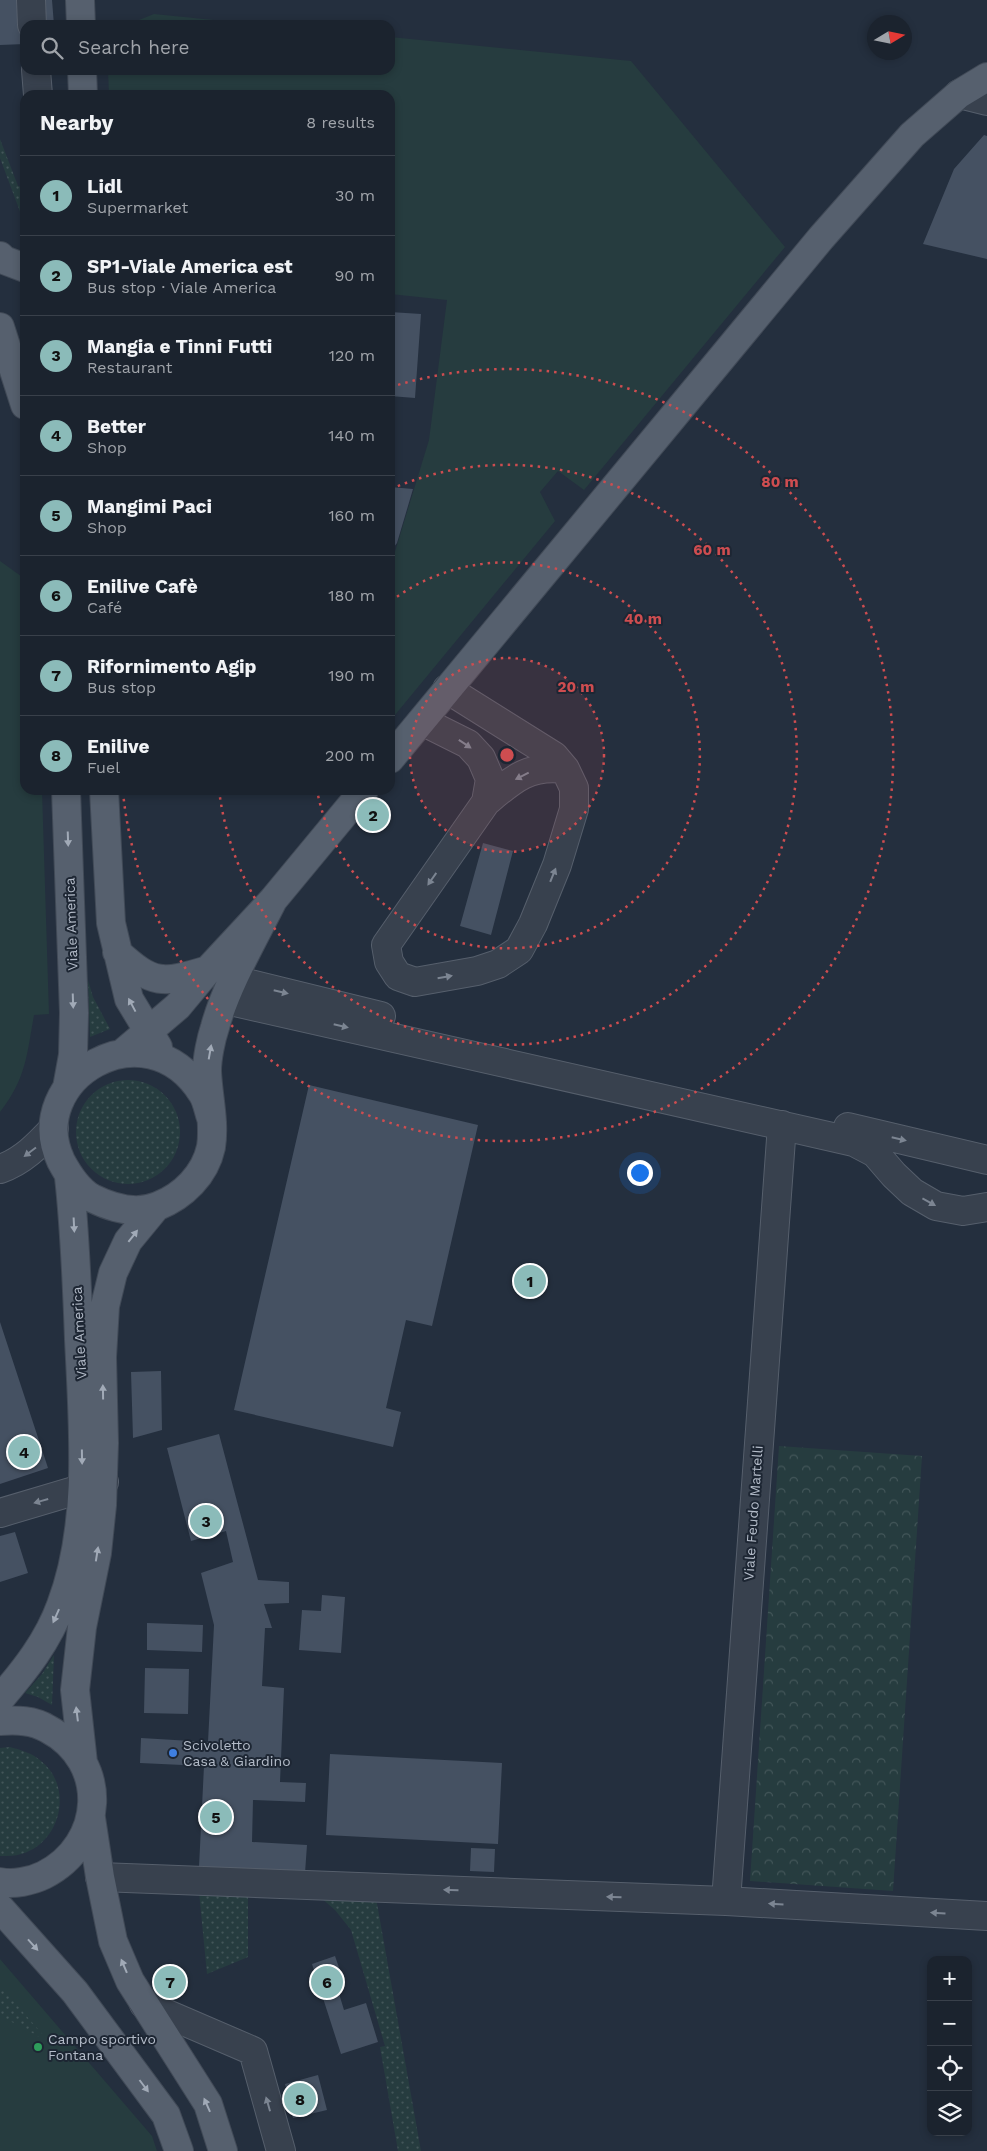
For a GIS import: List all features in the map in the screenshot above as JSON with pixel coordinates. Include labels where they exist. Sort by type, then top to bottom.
[{"type":"main road","points":[[80,0],[81,20]]},
{"type":"main road","points":[[82,75],[83,90]]},
{"type":"main road","points":[[395,753],[821,238],[912,135],[959,94],[987,78]]},
{"type":"main road","points":[[0,256],[4,260],[20,266]]},
{"type":"main road","points":[[0,327],[20,389]]},
{"type":"main road","name":"Viale America","points":[[66,795],[74,1012],[73,1055],[68,1088]]},
{"type":"main road","points":[[104,795],[111,923],[128,999],[148,1033],[168,1060],[188,1075],[203,1095],[211,1118]]},
{"type":"main road","points":[[124,1052],[178,1006],[208,970],[273,900],[360,795]]},
{"type":"main road","points":[[168,1060],[147,1053],[124,1052],[102,1058],[83,1070],[68,1088],[58,1107],[54,1128],[58,1153],[69,1177],[86,1194],[107,1206],[132,1210],[156,1207],[182,1194],[200,1173],[211,1147],[207,1069],[214,1026],[273,900]]},
{"type":"main road","points":[[117,952],[136,969],[153,978],[179,979],[208,970]]},
{"type":"main road","name":"Viale America","points":[[69,1177],[74,1218],[81,1370],[93,1485],[97,1553],[82,1627],[75,1690],[83,1763]]},
{"type":"main road","name":"Viale America","points":[[0,1699],[16,1681],[46,1640],[62,1604],[93,1485],[106,1306],[113,1273],[128,1241],[156,1207]]},
{"type":"main road","points":[[0,1721],[23,1720],[48,1728],[68,1743],[83,1763],[92,1790],[91,1818],[100,1877],[114,1941],[130,1981],[208,2104],[223,2151]]},
{"type":"main road","points":[[0,1882],[34,1880],[60,1867],[80,1845],[91,1818]]},
{"type":"main road","points":[[0,1908],[75,1992],[166,2115],[179,2151]]},
{"type":"street","points":[[31,0],[32,20]]},
{"type":"street","points":[[36,75],[38,90]]},
{"type":"street","points":[[959,94],[987,101]]},
{"type":"street","points":[[447,689],[554,756],[565,769],[574,788],[574,809],[557,865],[533,924],[520,950],[498,964],[477,972],[415,982],[398,976],[389,962],[386,945],[486,802],[524,774],[549,767],[565,769]]},
{"type":"street","points":[[422,721],[468,744],[481,758],[490,779],[486,802]]},
{"type":"street","points":[[230,990],[854,1142],[875,1153],[912,1192],[936,1206],[963,1211],[987,1207]]},
{"type":"street","points":[[230,990],[987,1160]]},
{"type":"street","name":"Viale Feudo Martelli","points":[[726,1901],[782,1125]]},
{"type":"street","points":[[0,1169],[11,1166],[35,1149],[54,1128]]},
{"type":"street","points":[[0,1513],[93,1485]]},
{"type":"street","points":[[100,1877],[726,1901],[987,1916]]},
{"type":"street","points":[[144,2004],[253,2051],[281,2151]]},
{"type":"green space","points":[[154,14],[214,20],[139,20]]},
{"type":"green space","points":[[395,37],[631,61],[785,247],[584,490],[558,471],[540,492],[555,521],[395,715],[395,552],[429,440],[447,300],[395,295],[395,90],[109,90],[108,75],[395,75]]},
{"type":"green space","points":[[0,139],[18,186],[20,187],[20,212],[0,158]]},
{"type":"green space","points":[[0,561],[20,575],[20,795],[42,795],[49,1014],[34,1015],[24,1066],[9,1100],[0,1112]]},
{"type":"green space","points":[[88,980],[93,997],[110,1029],[90,1037]]},
{"type":"green space","points":[[128,1080],[148,1084],[165,1095],[176,1112],[180,1132],[176,1152],[165,1169],[148,1180],[128,1184],[108,1180],[91,1169],[80,1152],[76,1132],[80,1112],[91,1095],[108,1084]]},
{"type":"green space","points":[[779,1446],[922,1456],[893,1891],[750,1881]]},
{"type":"green space","points":[[54,1655],[52,1705],[38,1697],[25,1693],[42,1674]]},
{"type":"green space","points":[[10,1747],[30,1754],[41,1761],[51,1772],[57,1785],[60,1799],[54,1827],[46,1838],[35,1848],[21,1854],[0,1856],[0,1748]]},
{"type":"green space","points":[[199,1892],[248,1895],[248,1957],[207,1974]]},
{"type":"green space","points":[[319,1896],[376,1898],[421,2151],[398,2151],[380,2047],[385,2046],[351,1930],[335,1910]]},
{"type":"green space","name":"Campo sportivo Fontana","points":[[0,1959],[152,2136],[157,2151],[0,2151]]},
{"type":"green space","points":[[0,1986],[52,2045],[21,2026],[0,2017]]},
{"type":"building","points":[[0,0],[52,0],[54,20],[20,20],[20,44],[0,45]]},
{"type":"building","points":[[984,135],[987,136],[987,259],[923,244],[954,169]]},
{"type":"building","points":[[395,312],[421,314],[415,398],[395,396]]},
{"type":"building","points":[[395,487],[413,489],[395,546]]},
{"type":"building","points":[[483,843],[513,851],[491,935],[460,926]]},
{"type":"building","points":[[309,1085],[478,1125],[432,1326],[406,1320],[386,1408],[401,1412],[393,1447],[234,1410]]},
{"type":"building","points":[[0,1322],[48,1468],[0,1484]]},
{"type":"building","points":[[161,1371],[162,1430],[133,1438],[131,1372]]},
{"type":"building","points":[[219,1434],[258,1580],[289,1582],[289,1603],[264,1604],[272,1628],[265,1628],[262,1686],[284,1688],[280,1782],[306,1783],[305,1802],[253,1800],[252,1842],[307,1845],[305,1873],[199,1867],[204,1766],[140,1763],[141,1738],[208,1742],[214,1625],[201,1573],[233,1562],[226,1531],[191,1541],[167,1448]]},
{"type":"building","points":[[15,1532],[28,1573],[0,1582],[0,1536]]},
{"type":"building","points":[[322,1595],[345,1597],[341,1653],[299,1650],[302,1610],[321,1611]]},
{"type":"building","points":[[147,1623],[203,1625],[202,1652],[147,1650]]},
{"type":"building","points":[[145,1668],[189,1669],[188,1714],[144,1713]]},
{"type":"building","points":[[330,1754],[502,1763],[498,1844],[326,1835]]},
{"type":"building","points":[[471,1848],[495,1849],[494,1872],[470,1871]]},
{"type":"building","points":[[335,1956],[345,1985],[337,1987],[344,2010],[366,2003],[378,2042],[341,2054],[312,1964]]},
{"type":"building","points":[[318,2075],[327,2110],[293,2118],[285,2084]]},
{"type":"place","name":"SP1-Viale America est","points":[[373,815]]},
{"type":"place","name":"Lidl","points":[[530,1281]]},
{"type":"place","name":"Better","points":[[24,1452]]},
{"type":"place","name":"Mangia e Tinni Futti","points":[[206,1521]]},
{"type":"place","name":"Scivoletto Casa & Giardino","points":[[173,1753]]},
{"type":"place","name":"Mangimi Paci","points":[[216,1817]]},
{"type":"place","name":"Rifornimento Agip","points":[[170,1982]]},
{"type":"place","name":"Enilive Cafè","points":[[327,1982]]},
{"type":"place","name":"Campo sportivo Fontana","points":[[38,2047]]},
{"type":"place","name":"Enilive","points":[[300,2099]]}]
